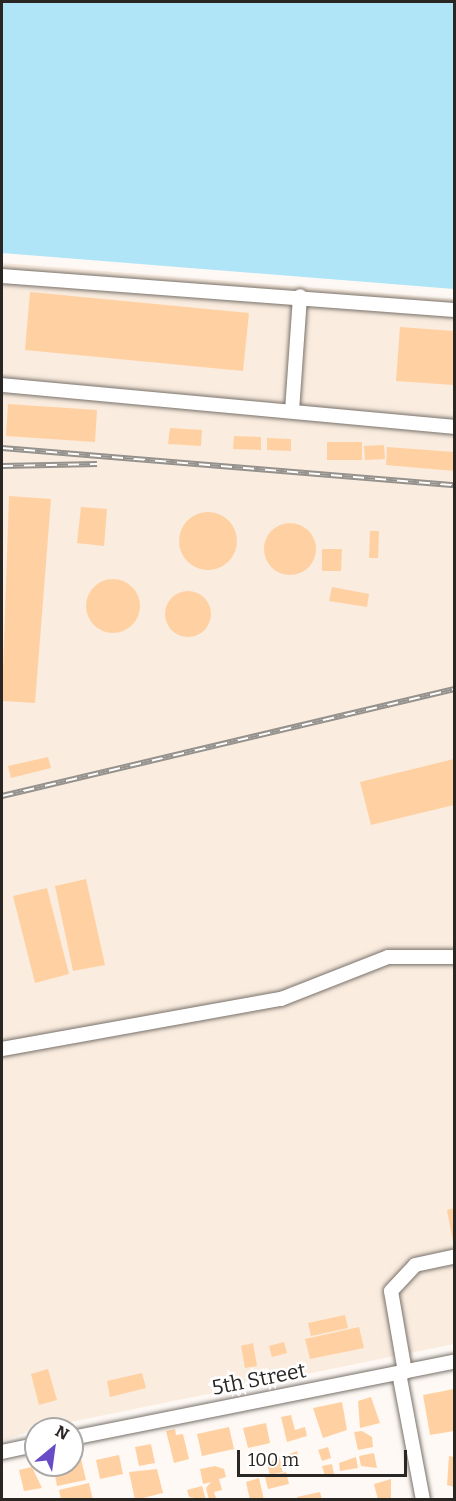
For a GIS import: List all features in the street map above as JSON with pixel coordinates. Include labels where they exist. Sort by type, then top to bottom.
[{"type":"street","points":[[2,276],[300,296],[454,310]]},
{"type":"street","points":[[292,411],[300,296]]},
{"type":"street","points":[[2,385],[454,427]]},
{"type":"street","points":[[2,1049],[281,999],[388,957],[454,957]]},
{"type":"street","points":[[423,1500],[391,1291],[415,1264],[454,1257]]},
{"type":"street","name":"5th Street","points":[[84,1436],[454,1362]]},
{"type":"street","points":[[2,1452],[24,1447]]},
{"type":"shaded area","points":[[2,263],[454,299],[454,1344],[84,1419],[84,1417],[24,1417],[24,1433],[2,1441]]},
{"type":"water","points":[[2,2],[454,2],[454,289],[2,253]]},
{"type":"building","points":[[30,292],[249,313],[243,371],[25,350]]},
{"type":"building","points":[[400,327],[454,331],[454,385],[396,381]]},
{"type":"building","points":[[8,404],[97,410],[95,442],[6,436]]},
{"type":"building","points":[[170,428],[202,430],[201,446],[168,444]]},
{"type":"building","points":[[234,436],[261,437],[261,450],[233,449]]},
{"type":"building","points":[[267,438],[291,439],[291,451],[267,450]]},
{"type":"building","points":[[327,442],[362,442],[362,460],[327,460]]},
{"type":"building","points":[[384,445],[385,459],[365,460],[364,446]]},
{"type":"building","points":[[387,447],[454,452],[454,471],[386,465]]},
{"type":"building","points":[[9,496],[51,499],[35,703],[2,701]]},
{"type":"building","points":[[81,507],[107,509],[104,546],[77,543]]},
{"type":"building","points":[[208,512],[224,517],[232,525],[237,541],[232,557],[224,565],[208,570],[192,565],[184,557],[179,541],[184,525],[192,517]]},
{"type":"building","points":[[290,523],[300,525],[308,531],[314,539],[316,549],[314,559],[308,567],[300,573],[290,575],[280,573],[272,567],[266,559],[264,549],[266,539],[272,531],[280,525]]},
{"type":"building","points":[[370,531],[379,531],[378,558],[369,558]]},
{"type":"building","points":[[322,549],[342,549],[341,571],[322,571]]},
{"type":"building","points":[[113,579],[123,581],[132,587],[138,596],[140,606],[138,616],[132,625],[123,631],[113,633],[103,631],[94,625],[88,616],[86,606],[88,596],[94,587],[103,581]]},
{"type":"building","points":[[332,587],[369,594],[367,607],[329,601]]},
{"type":"building","points":[[188,591],[197,592],[205,597],[210,605],[210,623],[205,631],[197,636],[188,637],[179,636],[171,631],[166,623],[165,614],[166,605],[171,597],[179,592]]},
{"type":"building","points":[[48,757],[51,768],[11,778],[8,766]]},
{"type":"building","points":[[454,759],[454,805],[371,825],[360,782]]},
{"type":"building","points":[[86,879],[105,965],[73,971],[55,886]]},
{"type":"building","points":[[47,888],[69,974],[35,983],[13,896]]},
{"type":"building","points":[[454,1208],[454,1242],[453,1242],[447,1210]]},
{"type":"building","points":[[345,1315],[348,1328],[311,1336],[308,1323]]},
{"type":"building","points":[[359,1327],[364,1348],[310,1359],[305,1339]]},
{"type":"building","points":[[284,1342],[287,1353],[272,1357],[269,1346]]},
{"type":"building","points":[[253,1343],[257,1366],[245,1368],[241,1346]]},
{"type":"building","points":[[48,1369],[57,1400],[39,1405],[31,1374]]},
{"type":"building","points":[[142,1373],[146,1388],[110,1397],[107,1381]]},
{"type":"building","points":[[454,1389],[454,1431],[430,1435],[423,1395]]},
{"type":"building","points":[[371,1397],[380,1423],[360,1428],[358,1401]]},
{"type":"building","points":[[342,1402],[347,1430],[323,1438],[313,1408]]},
{"type":"building","points":[[291,1415],[295,1430],[305,1427],[307,1436],[287,1442],[281,1417]]},
{"type":"building","points":[[266,1423],[270,1443],[248,1448],[243,1428]]},
{"type":"building","points":[[229,1427],[234,1449],[202,1456],[197,1434]]},
{"type":"building","points":[[175,1429],[176,1435],[183,1434],[189,1459],[174,1463],[166,1431]]},
{"type":"building","points":[[362,1431],[372,1437],[373,1447],[358,1450],[354,1432]]},
{"type":"building","points":[[151,1444],[155,1463],[139,1466],[135,1447]]},
{"type":"building","points":[[328,1447],[331,1458],[322,1461],[318,1450]]},
{"type":"building","points":[[297,1451],[300,1463],[284,1467],[282,1457]]},
{"type":"building","points":[[374,1453],[377,1468],[361,1466],[359,1456]]},
{"type":"building","points":[[119,1455],[123,1474],[100,1479],[96,1460]]},
{"type":"building","points":[[279,1456],[283,1472],[270,1475],[267,1464]]},
{"type":"building","points":[[449,1456],[454,1457],[454,1487],[447,1485]]},
{"type":"building","points":[[356,1457],[358,1468],[340,1471],[339,1463]]},
{"type":"building","points":[[332,1464],[334,1474],[325,1476],[322,1466]]},
{"type":"building","points":[[215,1466],[224,1469],[226,1477],[219,1479],[222,1490],[214,1492],[216,1498],[209,1500],[206,1488],[211,1482],[203,1484],[200,1469]]},
{"type":"building","points":[[24,1469],[24,1477],[37,1477],[42,1488],[24,1491],[19,1470]]},
{"type":"building","points":[[157,1469],[163,1493],[135,1500],[129,1472]]},
{"type":"building","points":[[84,1472],[86,1480],[57,1486],[55,1477],[84,1477]]},
{"type":"building","points":[[286,1472],[289,1484],[268,1489],[265,1477]]},
{"type":"building","points":[[259,1478],[264,1500],[250,1500],[246,1482]]},
{"type":"building","points":[[391,1479],[391,1500],[378,1500],[374,1484]]},
{"type":"building","points":[[89,1483],[93,1500],[61,1500],[59,1490]]},
{"type":"building","points":[[202,1486],[206,1500],[189,1497],[187,1490]]},
{"type":"building","points":[[320,1492],[322,1500],[297,1500],[297,1497]]},
{"type":"railway","points":[[2,448],[454,485]]},
{"type":"railway","points":[[2,466],[97,464]]},
{"type":"railway","points":[[2,796],[454,689]]}]
